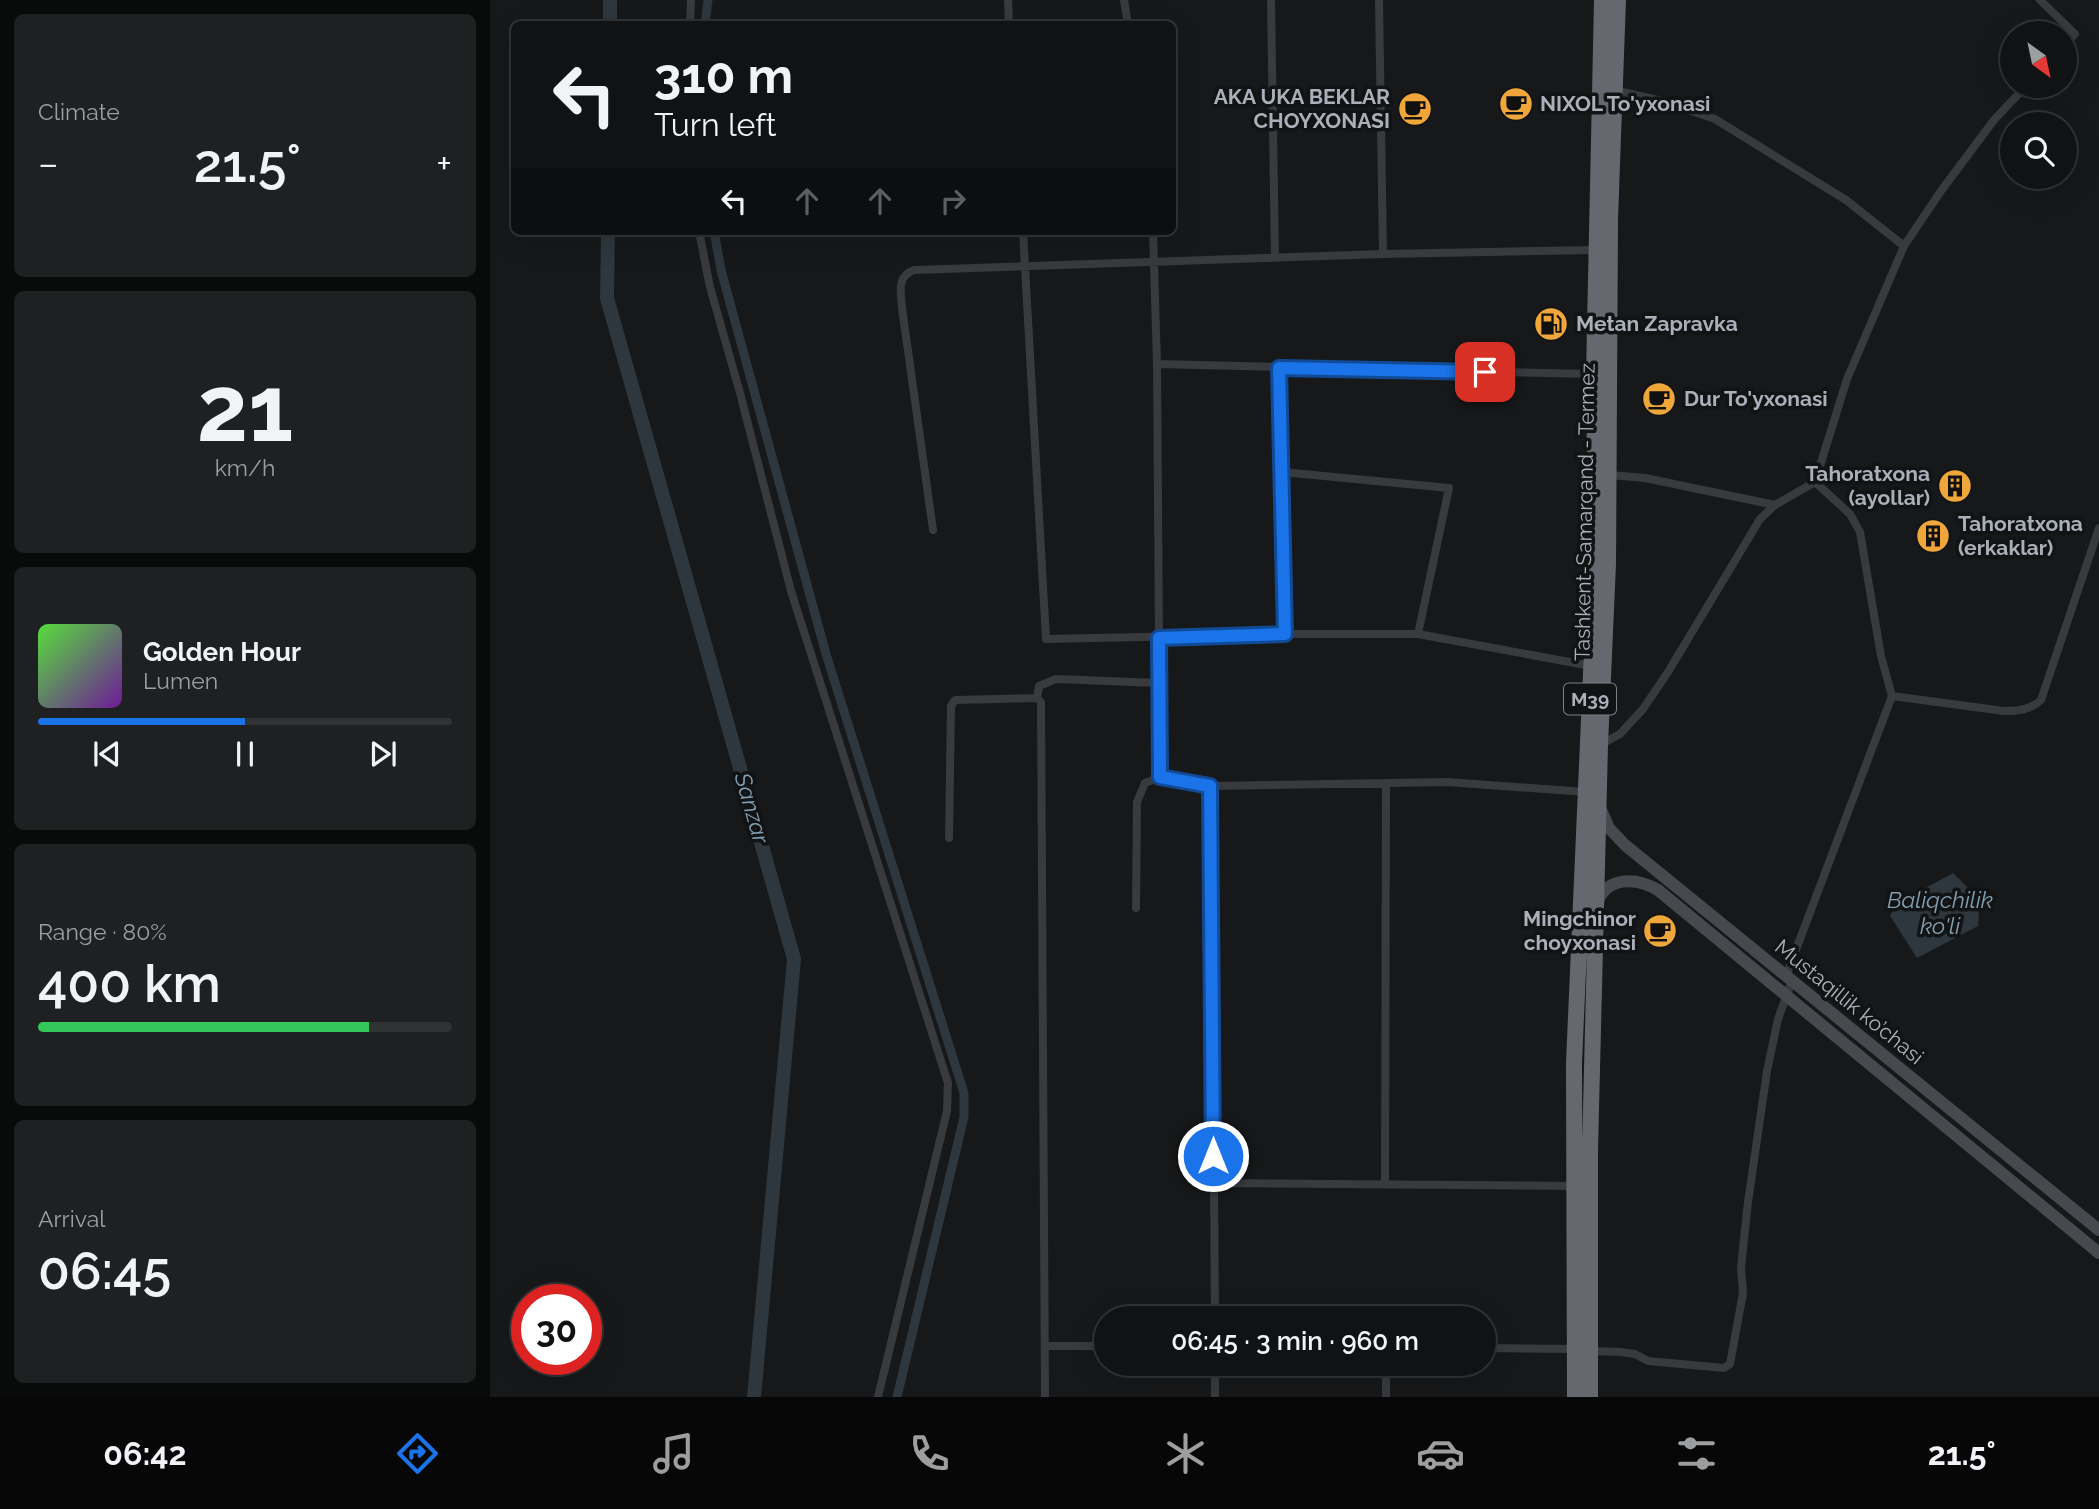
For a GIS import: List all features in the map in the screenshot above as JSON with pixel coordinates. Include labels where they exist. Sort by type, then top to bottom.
[{"type":"highway","name":"Tashkent-Samarqand - Termez","points":[[1576,1397],[1583,1350],[1583,1149],[1596,911],[1591,666],[1596,559],[1595,250],[1602,0]]},
{"type":"highway","name":"Tashkent-Samarqand - Termez","points":[[1590,1397],[1583,1350],[1575,1186],[1583,1149],[1574,1063],[1592,791],[1600,745],[1610,475],[1610,219],[1618,0]]},
{"type":"main road","name":"Mustaqillik ko’chasi","points":[[1592,791],[1605,821],[1619,840],[2099,1230]]},
{"type":"main road","name":"Mustaqillik ko’chasi","points":[[1596,911],[1601,894],[1609,886],[1627,881],[1648,884],[1667,896],[2099,1253]]},
{"type":"street","points":[[690,21],[691,0]]},
{"type":"street","points":[[1008,0],[1009,21]]},
{"type":"street","points":[[1124,0],[1128,21]]},
{"type":"street","points":[[1271,0],[1275,258]]},
{"type":"street","points":[[1379,0],[1383,254]]},
{"type":"street","points":[[2040,0],[2062,21]]},
{"type":"street","points":[[1614,90],[1662,101],[1715,118],[1846,200],[1904,246]]},
{"type":"street","points":[[1600,745],[1620,734],[1643,709],[1760,519],[1775,505],[1815,482],[1847,379],[1904,246],[1994,120],[2015,98]]},
{"type":"street","points":[[700,235],[710,287],[791,591],[948,1083],[947,1111],[878,1397]]},
{"type":"street","points":[[1023,235],[1046,639],[1418,634],[1591,666]]},
{"type":"street","points":[[1153,235],[1157,364],[1160,777]]},
{"type":"street","points":[[933,530],[902,308],[900,281],[906,273],[914,270],[1383,254],[1595,250]]},
{"type":"street","points":[[1157,364],[1594,374]]},
{"type":"street","points":[[1279,368],[1285,634]]},
{"type":"street","points":[[1282,472],[1449,488],[1418,634]]},
{"type":"street","points":[[1610,475],[1645,478],[1775,505]]},
{"type":"street","points":[[1496,1349],[1620,1352],[1635,1354],[1648,1361],[1724,1368],[1730,1364],[1743,1293],[1741,1267],[1761,1110],[1767,1071],[1789,978],[1892,696],[1881,656],[1860,532],[1850,514],[1815,482]]},
{"type":"street","points":[[1892,696],[2004,710],[2036,706],[2041,700],[2099,528]]},
{"type":"street","points":[[1045,1397],[1041,702],[1037,698],[1038,686],[1056,679],[1158,683]]},
{"type":"street","points":[[949,838],[951,706],[956,700],[1037,698]]},
{"type":"street","points":[[1136,908],[1137,802],[1145,783],[1160,777],[1210,786],[1447,782],[1592,791]]},
{"type":"street","points":[[1385,1185],[1386,783]]},
{"type":"street","points":[[1210,786],[1215,1306]]},
{"type":"street","points":[[1213,1182],[1575,1186]]},
{"type":"street","points":[[1046,1346],[1094,1346]]},
{"type":"street","points":[[1215,1376],[1215,1397]]},
{"type":"street","points":[[1385,1397],[1386,1376]]},
{"type":"water","name":"Baliqchilik ko'li","points":[[1953,873],[1970,890],[1977,902],[1978,926],[1917,958],[1890,916],[1896,904]]},
{"type":"waterway","name":"Sanzar","points":[[610,0],[610,21]]},
{"type":"waterway","points":[[705,21],[708,0]]},
{"type":"waterway","name":"Sanzar","points":[[608,235],[607,298],[794,959],[754,1397]]},
{"type":"waterway","points":[[715,235],[721,270],[826,654],[964,1093],[964,1117],[897,1397]]},
{"type":"place","name":"NIXOL To'yxonasi","points":[[1516,104]]},
{"type":"place","name":"AKA UKA BEKLAR CHOYXONASI","points":[[1415,109]]},
{"type":"place","name":"Metan Zapravka","points":[[1551,324]]},
{"type":"place","name":"Dur To'yxonasi","points":[[1659,399]]},
{"type":"place","name":"Tahoratxona (ayollar)","points":[[1955,486]]},
{"type":"place","name":"Tahoratxona (erkaklar)","points":[[1933,536]]},
{"type":"place","name":"Mingchinor choyxonasi","points":[[1660,931]]},
{"type":"route","points":[[1213,1156],[1210,786],[1160,777],[1159,638],[1285,634],[1279,368],[1485,372]]}]
